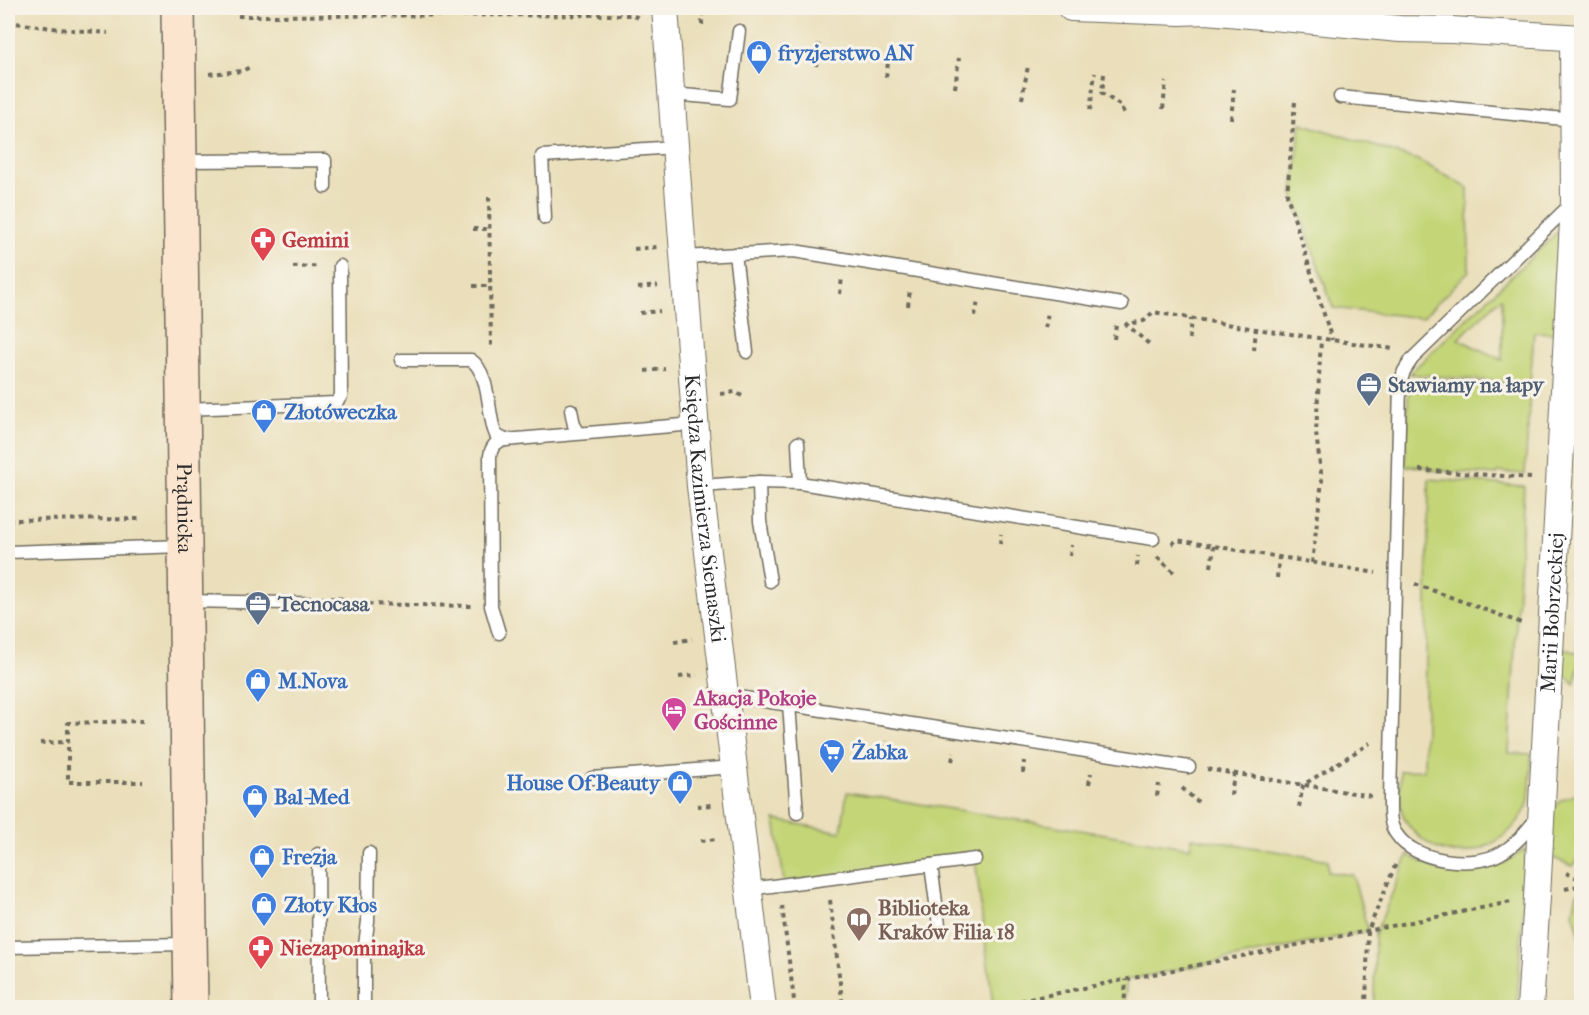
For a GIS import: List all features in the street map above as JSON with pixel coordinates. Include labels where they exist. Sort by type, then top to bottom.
[{"type":"street","name":"Prądnicka","points":[[178,8],[191,1008]]},
{"type":"street","name":"Księdza Kazimierza Siemaszki","points":[[665,8],[675,147],[673,251],[763,1008]]},
{"type":"street","points":[[1071,8],[1207,11],[1400,28],[1577,38]]},
{"type":"street","name":"Marii Bobrzeckiej","points":[[1530,1008],[1574,202],[1577,38]]},
{"type":"lane","points":[[671,94],[730,99],[739,31]]},
{"type":"lane","points":[[1340,97],[1574,120]]},
{"type":"lane","points":[[544,218],[542,156],[675,147]]},
{"type":"lane","points":[[180,160],[325,160],[325,187]]},
{"type":"lane","points":[[1541,814],[1512,846],[1500,854],[1469,862],[1419,853],[1396,835],[1390,818],[1400,384],[1404,371],[1412,359],[1574,202]]},
{"type":"lane","points":[[673,251],[735,255],[794,251],[1122,304]]},
{"type":"lane","points":[[735,255],[747,352]]},
{"type":"lane","points":[[183,409],[336,403],[341,396],[340,266]]},
{"type":"lane","points":[[401,360],[471,360],[476,363],[482,375],[494,430],[496,435],[505,440]]},
{"type":"lane","points":[[571,410],[574,425],[579,433]]},
{"type":"lane","points":[[499,633],[491,606],[489,456],[496,442],[695,424]]},
{"type":"lane","points":[[798,443],[800,483]]},
{"type":"lane","points":[[700,486],[759,482],[800,483],[1151,545]]},
{"type":"lane","points":[[759,482],[760,521],[770,581]]},
{"type":"lane","points":[[8,552],[185,546]]},
{"type":"lane","points":[[185,601],[340,604]]},
{"type":"lane","points":[[725,695],[1189,767]]},
{"type":"lane","points":[[789,704],[797,813]]},
{"type":"lane","points":[[592,778],[734,767]]},
{"type":"lane","points":[[364,1008],[369,853]]},
{"type":"lane","points":[[318,854],[319,1008]]},
{"type":"lane","points":[[749,889],[975,859]]},
{"type":"lane","points":[[931,865],[939,925]]},
{"type":"lane","points":[[8,947],[190,944]]},
{"type":"path","points":[[702,10],[702,26]]},
{"type":"path","points":[[238,16],[624,15]]},
{"type":"path","points":[[8,21],[108,33]]},
{"type":"path","points":[[816,66],[819,41]]},
{"type":"path","points":[[886,77],[890,49]]},
{"type":"path","points":[[955,88],[959,58]]},
{"type":"path","points":[[209,74],[242,70],[252,66]]},
{"type":"path","points":[[1022,99],[1028,66]]},
{"type":"path","points":[[1090,110],[1095,73]]},
{"type":"path","points":[[1104,74],[1102,93],[1121,106],[1125,114]]},
{"type":"path","points":[[1163,109],[1166,81]]},
{"type":"path","points":[[1231,119],[1234,89]]},
{"type":"path","points":[[1295,102],[1287,195],[1332,340]]},
{"type":"path","points":[[489,196],[491,351]]},
{"type":"path","points":[[473,229],[489,229]]},
{"type":"path","points":[[634,249],[673,251]]},
{"type":"path","points":[[293,267],[303,267]]},
{"type":"path","points":[[840,294],[843,274]]},
{"type":"path","points":[[638,288],[667,285]]},
{"type":"path","points":[[473,286],[490,286]]},
{"type":"path","points":[[908,306],[911,286]]},
{"type":"path","points":[[975,316],[979,297]]},
{"type":"path","points":[[1045,328],[1048,309]]},
{"type":"path","points":[[640,313],[669,310]]},
{"type":"path","points":[[1189,339],[1191,319]]},
{"type":"path","points":[[1114,339],[1116,321]]},
{"type":"path","points":[[1124,322],[1150,345]]},
{"type":"path","points":[[1254,350],[1256,329],[1404,351],[1402,378],[1504,385]]},
{"type":"path","points":[[1312,563],[1322,481],[1316,433],[1321,339]]},
{"type":"path","points":[[645,371],[675,368]]},
{"type":"path","points":[[721,394],[735,392],[742,396]]},
{"type":"path","points":[[1429,470],[1559,480]]},
{"type":"path","points":[[8,520],[143,519]]},
{"type":"path","points":[[1151,545],[1174,572]]},
{"type":"path","points":[[1211,567],[1214,546]]},
{"type":"path","points":[[1277,578],[1279,557],[1395,576],[1550,634]]},
{"type":"path","points":[[340,604],[491,606]]},
{"type":"path","points":[[143,721],[68,723],[68,782],[143,782]]},
{"type":"path","points":[[1299,807],[1303,785],[1392,729]]},
{"type":"path","points":[[40,743],[68,742]]},
{"type":"path","points":[[1231,795],[1234,774]]},
{"type":"path","points":[[1157,796],[1160,777]]},
{"type":"path","points":[[1181,787],[1198,802]]},
{"type":"path","points":[[1366,1008],[1368,931],[1405,844]]},
{"type":"path","points":[[994,1006],[1537,897],[1581,885]]},
{"type":"path","points":[[821,901],[831,900],[843,1008]]},
{"type":"path","points":[[782,906],[792,905]]},
{"type":"path","points":[[1124,1008],[1126,980]]},
{"type":"path","points":[[794,994],[795,1008]]},
{"type":"green space","points":[[1301,123],[1418,160],[1468,188],[1469,271],[1422,318],[1333,308],[1293,194]]},
{"type":"green space","points":[[1563,227],[1556,333],[1534,332],[1530,384],[1409,374]],"holes":[[[1502,299],[1502,360],[1458,339]]]},
{"type":"green space","points":[[1581,355],[1581,413],[1572,411],[1575,371]]},
{"type":"green space","points":[[1437,380],[1504,385],[1504,389],[1530,391],[1525,474],[1497,472],[1497,475],[1405,466],[1409,381],[1436,383]]},
{"type":"green space","points":[[1429,479],[1524,486],[1509,753],[1531,754],[1529,798],[1526,809],[1510,830],[1488,846],[1462,853],[1436,848],[1421,838],[1402,813],[1400,799],[1400,771],[1424,770]]},
{"type":"green space","points":[[1560,647],[1581,654],[1574,684],[1559,668]]},
{"type":"green space","points":[[847,792],[1190,848],[1192,837],[1328,860],[1328,872],[1353,875],[1368,931],[1127,980],[1124,1007],[974,1007],[993,1005],[975,859],[784,882],[775,820],[841,832]]},
{"type":"green space","points":[[1581,792],[1582,855],[1573,866],[1548,856],[1548,816],[1561,800]]},
{"type":"green space","points":[[1526,849],[1517,1007],[1374,1007],[1375,935],[1408,855],[1434,868],[1469,872],[1502,864]]},
{"type":"green space","points":[[1581,891],[1581,939],[1573,912],[1577,894]]},
{"type":"place","name":"fryzjerstwo AN","points":[[759,76]]},
{"type":"place","name":"Gemini","points":[[263,263]]},
{"type":"place","name":"Stawiamy na łapy","points":[[1369,408]]},
{"type":"place","name":"Złotóweczka","points":[[264,435]]},
{"type":"place","name":"Tecnocasa","points":[[258,627]]},
{"type":"place","name":"M.Nova","points":[[258,704]]},
{"type":"place","name":"Akacja Pokoje Gościnne","points":[[674,733]]},
{"type":"place","name":"Żabka","points":[[832,775]]},
{"type":"place","name":"House Of Beauty","points":[[680,806]]},
{"type":"place","name":"Bal-Med","points":[[255,820]]},
{"type":"place","name":"Frezja","points":[[262,880]]},
{"type":"place","name":"Złoty Kłos","points":[[264,928]]},
{"type":"place","name":"Biblioteka Kraków Filia 18","points":[[859,943]]},
{"type":"place","name":"Niezapominajka","points":[[261,971]]}]
